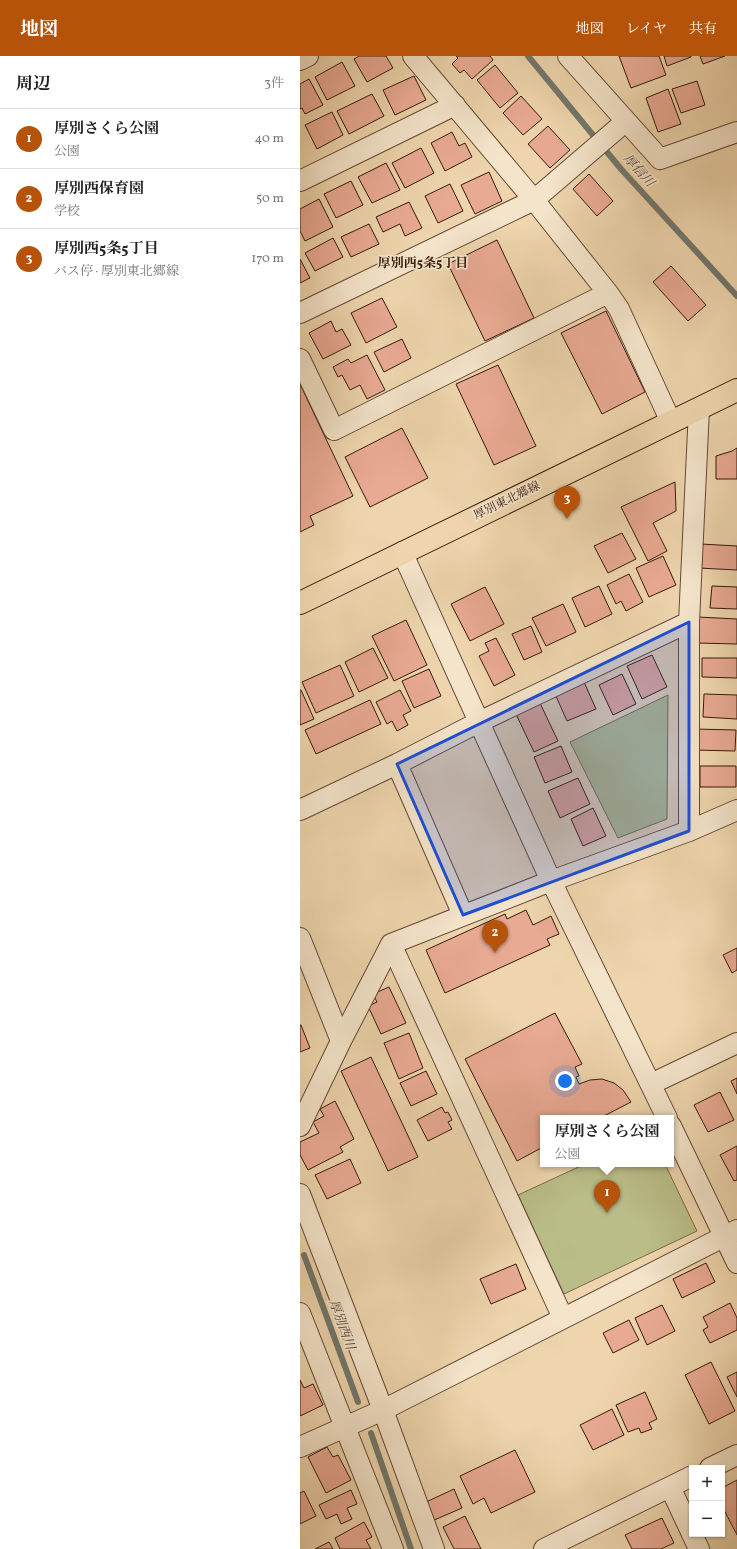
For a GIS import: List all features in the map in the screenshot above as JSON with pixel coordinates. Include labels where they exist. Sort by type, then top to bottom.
[{"type":"main road","name":"厚別東北郷線","points":[[300,603],[737,390]]},
{"type":"street","points":[[300,60],[308,56]]},
{"type":"street","points":[[413,56],[456,105],[608,293],[619,309],[671,422]]},
{"type":"street","points":[[568,56],[618,128],[660,159],[737,132]]},
{"type":"street","points":[[300,181],[456,105]]},
{"type":"street","points":[[300,313],[534,200],[618,128]]},
{"type":"street","points":[[300,359],[334,430],[608,293]]},
{"type":"street","points":[[689,831],[689,622],[699,409]]},
{"type":"street","points":[[402,552],[552,881],[666,1115]]},
{"type":"street","points":[[300,810],[397,764],[479,722],[689,622]]},
{"type":"street","points":[[397,764],[463,915]]},
{"type":"street","points":[[300,1126],[341,1041],[391,944],[552,881],[689,831],[737,810]]},
{"type":"street","points":[[300,938],[341,1041]]},
{"type":"street","points":[[391,944],[563,1318]]},
{"type":"street","points":[[651,1084],[737,1043]]},
{"type":"street","points":[[674,1131],[731,1233],[737,1263]]},
{"type":"street","points":[[300,1194],[308,1239],[383,1410],[434,1549]]},
{"type":"street","points":[[300,1447],[383,1410],[731,1233]]},
{"type":"street","points":[[300,1313],[393,1549]]},
{"type":"street","points":[[716,1465],[737,1455]]},
{"type":"street","points":[[550,1548],[689,1478]]},
{"type":"street","points":[[670,1487],[699,1549]]},
{"type":"highlighted area","points":[[689,622],[689,831],[463,915],[397,764]]},
{"type":"green space","points":[[668,695],[667,819],[618,838],[570,742]]},
{"type":"green space","points":[[579,1167],[666,1167],[697,1231],[564,1294],[518,1195]]},
{"type":"building","points":[[359,56],[386,56],[393,68],[367,82],[354,59]]},
{"type":"building","points":[[456,56],[490,56],[493,60],[472,79],[464,70],[460,73],[452,64],[458,58]]},
{"type":"building","points":[[619,56],[659,56],[666,75],[631,88]]},
{"type":"building","points":[[664,56],[691,56],[691,57],[667,66]]},
{"type":"building","points":[[700,56],[725,56],[703,64]]},
{"type":"building","points":[[342,62],[355,86],[327,100],[315,77]]},
{"type":"building","points":[[495,65],[518,93],[500,108],[477,80]]},
{"type":"building","points":[[414,76],[426,100],[395,115],[383,90]]},
{"type":"building","points":[[309,79],[323,105],[305,114],[302,108],[300,109],[300,84]]},
{"type":"building","points":[[697,81],[705,105],[681,113],[672,89]]},
{"type":"building","points":[[668,89],[681,124],[658,132],[646,98]]},
{"type":"building","points":[[372,94],[384,116],[349,134],[337,111]]},
{"type":"building","points":[[521,96],[542,119],[523,135],[503,113]]},
{"type":"building","points":[[332,112],[343,135],[317,149],[305,125]]},
{"type":"building","points":[[548,126],[570,150],[550,168],[528,144]]},
{"type":"building","points":[[452,132],[459,146],[465,143],[472,157],[445,171],[431,143]]},
{"type":"building","points":[[421,148],[434,173],[405,188],[392,163]]},
{"type":"building","points":[[386,163],[400,190],[372,203],[358,177]]},
{"type":"building","points":[[489,172],[502,201],[475,214],[461,185]]},
{"type":"building","points":[[589,174],[613,201],[597,216],[573,189]]},
{"type":"building","points":[[351,181],[363,205],[336,218],[324,194]]},
{"type":"building","points":[[450,184],[463,211],[438,223],[425,196]]},
{"type":"building","points":[[319,199],[333,227],[305,241],[300,231],[300,209]]},
{"type":"building","points":[[409,202],[422,228],[405,236],[400,224],[383,232],[376,217]]},
{"type":"building","points":[[369,224],[379,244],[351,257],[341,237]]},
{"type":"building","points":[[333,238],[343,257],[315,271],[305,253]]},
{"type":"building","points":[[497,240],[534,318],[485,341],[448,264]]},
{"type":"building","points":[[300,259],[310,278],[300,283]]},
{"type":"building","points":[[671,266],[706,305],[688,321],[653,282]]},
{"type":"building","points":[[382,298],[397,327],[366,343],[351,313]]},
{"type":"building","points":[[606,311],[645,392],[602,414],[561,333]]},
{"type":"building","points":[[331,321],[336,332],[342,329],[351,345],[323,359],[309,333]]},
{"type":"building","points":[[402,339],[411,358],[384,372],[374,352]]},
{"type":"building","points":[[367,355],[385,390],[367,399],[360,385],[350,390],[342,375],[338,377],[333,367],[348,359],[351,363]]},
{"type":"building","points":[[498,365],[536,446],[494,465],[456,384]]},
{"type":"building","points":[[300,384],[353,496],[310,516],[314,525],[300,532]]},
{"type":"building","points":[[402,428],[428,478],[370,507],[345,457]]},
{"type":"building","points":[[737,448],[737,479],[716,479],[716,456]]},
{"type":"building","points":[[675,482],[676,511],[653,523],[667,551],[648,561],[621,507]]},
{"type":"building","points":[[622,533],[636,559],[608,573],[594,546]]},
{"type":"building","points":[[701,544],[737,546],[737,570],[699,568]]},
{"type":"building","points":[[663,556],[676,585],[649,597],[636,568]]},
{"type":"building","points":[[629,574],[643,602],[626,611],[621,601],[616,604],[607,585]]},
{"type":"building","points":[[599,586],[612,614],[585,627],[572,598]]},
{"type":"building","points":[[712,586],[737,587],[737,609],[710,608]]},
{"type":"building","points":[[485,587],[504,624],[470,641],[451,604]]},
{"type":"building","points":[[563,604],[576,632],[546,646],[532,618]]},
{"type":"building","points":[[698,617],[737,619],[737,644],[697,643]]},
{"type":"building","points":[[406,620],[427,665],[394,681],[372,636]]},
{"type":"building","points":[[531,626],[542,652],[524,660],[512,634]]},
{"type":"building","points":[[496,638],[515,675],[494,686],[479,656],[489,651],[485,643]]},
{"type":"building","points":[[373,648],[388,678],[359,692],[345,662]]},
{"type":"building","points":[[652,655],[667,687],[642,699],[627,666]]},
{"type":"building","points":[[702,658],[737,658],[737,678],[702,677]]},
{"type":"building","points":[[340,665],[354,696],[316,713],[302,682]]},
{"type":"building","points":[[429,669],[441,696],[414,708],[402,681]]},
{"type":"building","points":[[622,674],[636,704],[613,715],[599,685]]},
{"type":"building","points":[[584,682],[596,709],[567,721],[555,694]]},
{"type":"building","points":[[300,690],[314,719],[300,725]]},
{"type":"building","points":[[400,690],[411,711],[403,715],[408,725],[397,731],[392,721],[387,724],[376,702]]},
{"type":"building","points":[[704,694],[737,695],[737,719],[703,717]]},
{"type":"building","points":[[370,700],[381,724],[316,754],[305,730]]},
{"type":"building","points":[[539,701],[558,741],[534,752],[515,712]]},
{"type":"building","points":[[694,729],[736,730],[735,751],[694,750]]},
{"type":"building","points":[[561,746],[572,772],[545,783],[534,757]]},
{"type":"building","points":[[700,766],[736,766],[736,787],[700,787]]},
{"type":"building","points":[[578,778],[590,804],[560,818],[548,791]]},
{"type":"building","points":[[593,808],[606,836],[583,846],[571,819]]},
{"type":"building","points":[[526,910],[533,925],[551,916],[559,934],[547,939],[550,945],[445,993],[426,950],[505,914],[507,919]]},
{"type":"building","points":[[737,948],[737,970],[732,973],[723,955]]},
{"type":"building","points":[[389,987],[406,1023],[381,1034],[368,1006],[377,1002],[373,994]]},
{"type":"building","points":[[555,1013],[582,1064],[575,1067],[579,1076],[576,1077],[579,1084],[590,1080],[602,1079],[614,1083],[623,1090],[631,1102],[606,1115],[540,1115],[540,1149],[517,1161],[465,1059]]},
{"type":"building","points":[[300,1025],[310,1048],[300,1052]]},
{"type":"building","points":[[409,1033],[423,1068],[399,1079],[384,1043]]},
{"type":"building","points":[[371,1057],[418,1157],[388,1171],[341,1071]]},
{"type":"building","points":[[426,1071],[437,1094],[411,1106],[400,1083]]},
{"type":"building","points":[[737,1078],[737,1094],[731,1081]]},
{"type":"building","points":[[720,1092],[734,1120],[708,1132],[694,1105]]},
{"type":"building","points":[[335,1101],[354,1139],[340,1147],[343,1152],[308,1170],[300,1155],[300,1142],[319,1133],[313,1122],[324,1116],[320,1109]]},
{"type":"building","points":[[442,1107],[445,1113],[448,1112],[452,1120],[448,1122],[452,1129],[428,1141],[417,1120]]},
{"type":"building","points":[[737,1146],[737,1180],[734,1181],[720,1155]]},
{"type":"building","points":[[350,1159],[361,1183],[327,1199],[315,1175]]},
{"type":"building","points":[[706,1263],[715,1282],[682,1298],[673,1279]]},
{"type":"building","points":[[516,1264],[526,1289],[491,1304],[480,1279]]},
{"type":"building","points":[[730,1303],[737,1318],[737,1330],[710,1343],[703,1330],[708,1327],[703,1317]]},
{"type":"building","points":[[662,1305],[675,1331],[647,1345],[635,1318]]},
{"type":"building","points":[[629,1320],[639,1340],[613,1353],[603,1333]]},
{"type":"building","points":[[711,1362],[735,1411],[709,1424],[685,1375]]},
{"type":"building","points":[[737,1372],[737,1397],[727,1377]]},
{"type":"building","points":[[300,1380],[304,1388],[313,1384],[323,1405],[300,1416]]},
{"type":"building","points":[[645,1392],[657,1419],[649,1423],[652,1429],[641,1433],[639,1428],[628,1432],[616,1405]]},
{"type":"building","points":[[612,1409],[624,1435],[593,1450],[580,1425]]},
{"type":"building","points":[[327,1447],[333,1457],[338,1455],[351,1480],[326,1493],[308,1457]]},
{"type":"building","points":[[515,1450],[535,1492],[491,1513],[484,1498],[473,1504],[460,1476]]},
{"type":"building","points":[[737,1480],[737,1535],[725,1512],[725,1486]]},
{"type":"building","points":[[454,1489],[462,1508],[432,1521],[424,1503]]},
{"type":"building","points":[[351,1490],[357,1504],[347,1508],[352,1519],[341,1524],[337,1514],[326,1519],[319,1505]]},
{"type":"building","points":[[304,1491],[316,1516],[300,1524],[300,1493]]},
{"type":"building","points":[[465,1516],[481,1549],[454,1549],[443,1527]]},
{"type":"building","points":[[662,1518],[674,1543],[661,1549],[632,1549],[625,1535]]},
{"type":"building","points":[[364,1522],[372,1537],[366,1540],[371,1549],[340,1549],[335,1538]]},
{"type":"building","points":[[329,1542],[333,1549],[315,1549]]},
{"type":"waterway","name":"厚信川","points":[[528,56],[621,169],[737,296]]},
{"type":"waterway","name":"厚別西川","points":[[304,1255],[358,1402]]},
{"type":"waterway","name":"厚別西川","points":[[371,1433],[411,1549]]},
{"type":"place","name":"厚別西5条5丁目","points":[[567,519]]},
{"type":"place","name":"厚別西保育園","points":[[495,953]]},
{"type":"place","name":"厚別さくら公園","points":[[607,1213]]},
{"type":"district","name":"厚別西5条5丁目","points":[[423,264]]}]
